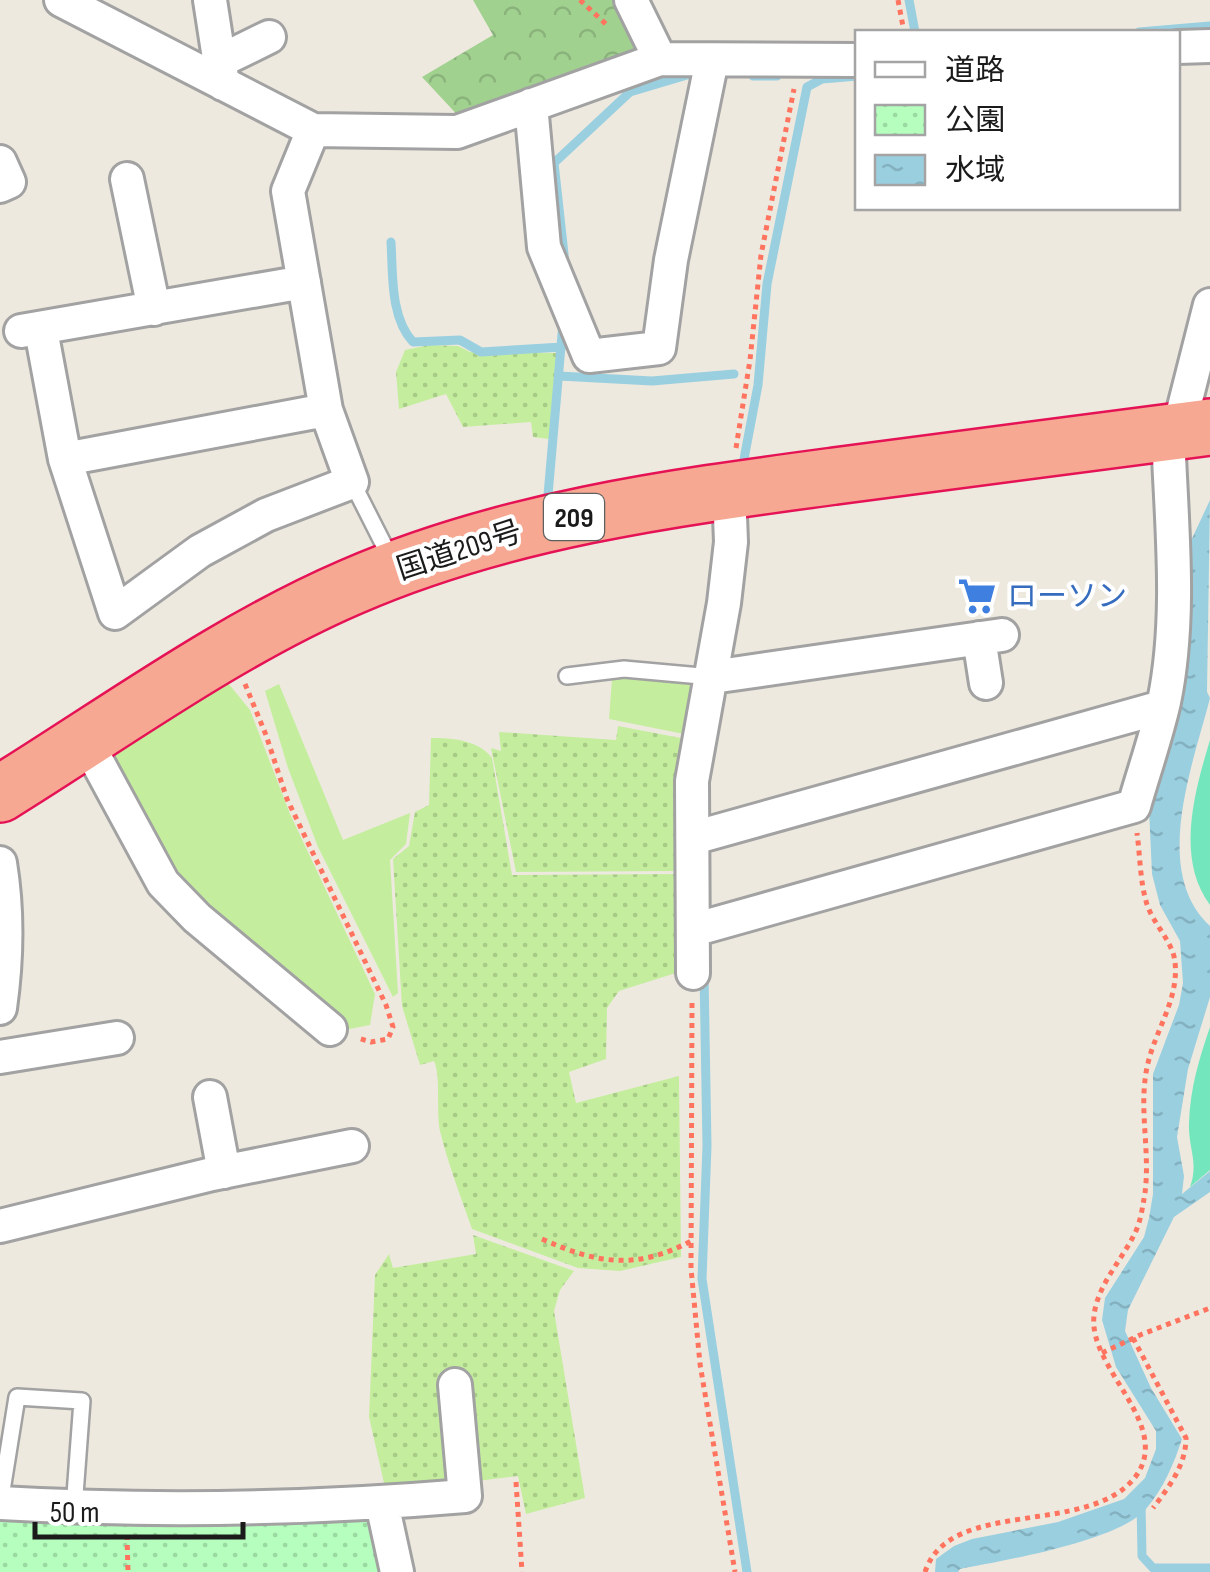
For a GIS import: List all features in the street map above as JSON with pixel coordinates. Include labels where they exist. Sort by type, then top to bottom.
[{"type":"highway","name":"国道209号","points":[[0,794],[252,637],[350,587],[448,550],[548,521],[729,490],[1185,430]]},
{"type":"street","points":[[61,0],[221,72],[313,130],[457,132],[660,60],[855,60]]},
{"type":"street","points":[[210,0],[221,72]]},
{"type":"street","points":[[631,0],[660,60]]},
{"type":"street","points":[[221,72],[270,37]]},
{"type":"street","points":[[1180,47],[1210,46]]},
{"type":"street","points":[[531,105],[544,248],[589,356],[659,348],[671,260],[712,60]]},
{"type":"street","points":[[304,282],[31,330],[65,459],[115,613],[200,551],[266,515],[352,482],[326,410],[304,282],[288,191],[313,130]]},
{"type":"street","points":[[0,162],[9,182],[0,186]]},
{"type":"street","points":[[127,178],[154,309]]},
{"type":"street","points":[[694,930],[1134,806],[1162,707],[1170,654],[1189,379],[1210,305]]},
{"type":"street","points":[[65,459],[326,410]]},
{"type":"street","points":[[693,973],[692,781],[731,542],[729,490]]},
{"type":"street","points":[[712,677],[991,637],[986,684]]},
{"type":"street","points":[[693,838],[1162,707]]},
{"type":"street","points":[[86,741],[163,883],[197,918],[330,1029]]},
{"type":"street","points":[[0,863],[7,909],[0,1008]]},
{"type":"street","points":[[0,1056],[116,1038]]},
{"type":"street","points":[[210,1096],[224,1172]]},
{"type":"street","points":[[0,1226],[224,1172],[352,1146]]},
{"type":"street","points":[[0,1503],[129,1510],[382,1503],[464,1496],[456,1384]]},
{"type":"street","points":[[382,1503],[397,1572]]},
{"type":"lane","points":[[352,482],[396,570]]},
{"type":"lane","points":[[567,676],[624,669],[712,677]]},
{"type":"lane","points":[[0,1503],[17,1398],[82,1401],[74,1508]]},
{"type":"path","points":[[898,0],[904,30]]},
{"type":"path","points":[[729,490],[750,360],[761,255],[799,60]]},
{"type":"path","points":[[238,668],[266,735],[286,799],[386,1004],[393,1027],[388,1039],[371,1042],[330,1029]]},
{"type":"path","points":[[925,1572],[931,1554],[950,1540],[1002,1524],[1087,1507],[1120,1490],[1137,1474],[1146,1434],[1102,1353],[1094,1316],[1100,1292],[1136,1232],[1145,1193],[1142,1092],[1149,1059],[1174,994],[1175,958],[1146,903],[1134,806]]},
{"type":"path","points":[[693,973],[691,1241],[700,1364],[735,1572]]},
{"type":"path","points":[[542,1239],[573,1253],[624,1262],[664,1256],[691,1241]]},
{"type":"path","points":[[1102,1353],[1210,1308]]},
{"type":"path","points":[[1133,1338],[1186,1438],[1186,1450],[1173,1482],[1153,1508]]},
{"type":"path","points":[[516,1482],[522,1572]]},
{"type":"path","points":[[126,1531],[128,1572]]},
{"type":"green space","points":[[473,0],[623,0],[650,54],[464,122],[422,77],[493,35]]},
{"type":"green space","points":[[430,345],[458,346],[470,352],[557,353],[549,439],[533,437],[531,422],[463,427],[446,394],[399,409],[396,372],[405,350]]},
{"type":"green space","points":[[627,673],[700,681],[684,734],[609,719],[612,679]]},
{"type":"green space","points":[[228,683],[250,710],[290,814],[375,994],[370,1025],[344,1030],[198,905],[174,865],[164,864],[109,758]]},
{"type":"green space","points":[[279,684],[343,840],[410,813],[406,844],[390,860],[398,993],[393,997],[318,847],[288,768],[265,691]]},
{"type":"green space","points":[[618,726],[681,738],[680,871],[516,872],[491,748],[501,751],[499,732],[616,740]]},
{"type":"green space","points":[[431,738],[473,744],[492,758],[512,875],[683,874],[682,971],[619,991],[607,1008],[606,1059],[569,1072],[576,1103],[679,1076],[681,1257],[620,1271],[578,1268],[472,1229],[440,1131],[436,1067],[434,1061],[420,1065],[402,1006],[393,859],[409,846],[415,812],[429,805]]},
{"type":"green space","points":[[1210,740],[1210,905],[1193,866],[1191,824]]},
{"type":"green space","points":[[1210,1027],[1210,1170],[1190,1187],[1194,1170],[1189,1132],[1191,1098]]},
{"type":"green space","points":[[473,1235],[574,1271],[560,1290],[554,1311],[585,1498],[526,1514],[518,1476],[386,1492],[369,1417],[375,1275],[389,1254],[393,1268],[476,1254]]},
{"type":"green space","points":[[0,1516],[369,1522],[379,1572],[0,1572]]},
{"type":"water","points":[[1210,500],[1210,698],[1187,785],[1180,847],[1183,877],[1192,903],[1210,926],[1210,997],[1188,1069],[1177,1137],[1184,1176],[1182,1194],[1210,1171],[1210,1192],[1174,1217],[1128,1310],[1125,1331],[1151,1388],[1182,1439],[1158,1493],[1132,1520],[1059,1548],[958,1572],[935,1572],[936,1559],[972,1539],[1058,1522],[1124,1499],[1145,1478],[1156,1449],[1156,1431],[1116,1367],[1102,1320],[1105,1298],[1144,1237],[1149,1218],[1153,1194],[1153,1074],[1179,1005],[1183,983],[1180,941],[1160,905],[1152,874],[1148,787],[1189,545]]},
{"type":"waterway","points":[[909,0],[915,30]]},
{"type":"waterway","points":[[1163,30],[1210,26]]},
{"type":"waterway","points":[[565,263],[554,163],[630,92],[698,75]]},
{"type":"waterway","points":[[753,76],[777,76]]},
{"type":"waterway","points":[[744,459],[758,385],[767,284],[807,87],[822,79],[855,76]]},
{"type":"waterway","points":[[391,242],[396,308],[413,342],[460,340],[481,352],[562,347]]},
{"type":"waterway","points":[[548,495],[563,323]]},
{"type":"waterway","points":[[559,376],[652,381],[734,374]]},
{"type":"waterway","points":[[704,973],[707,1146],[702,1279],[747,1572]]},
{"type":"waterway","points":[[1141,1502],[1142,1556],[1153,1568],[1210,1568]]},
{"type":"place","name":"ローソン","points":[[977,596]]}]
